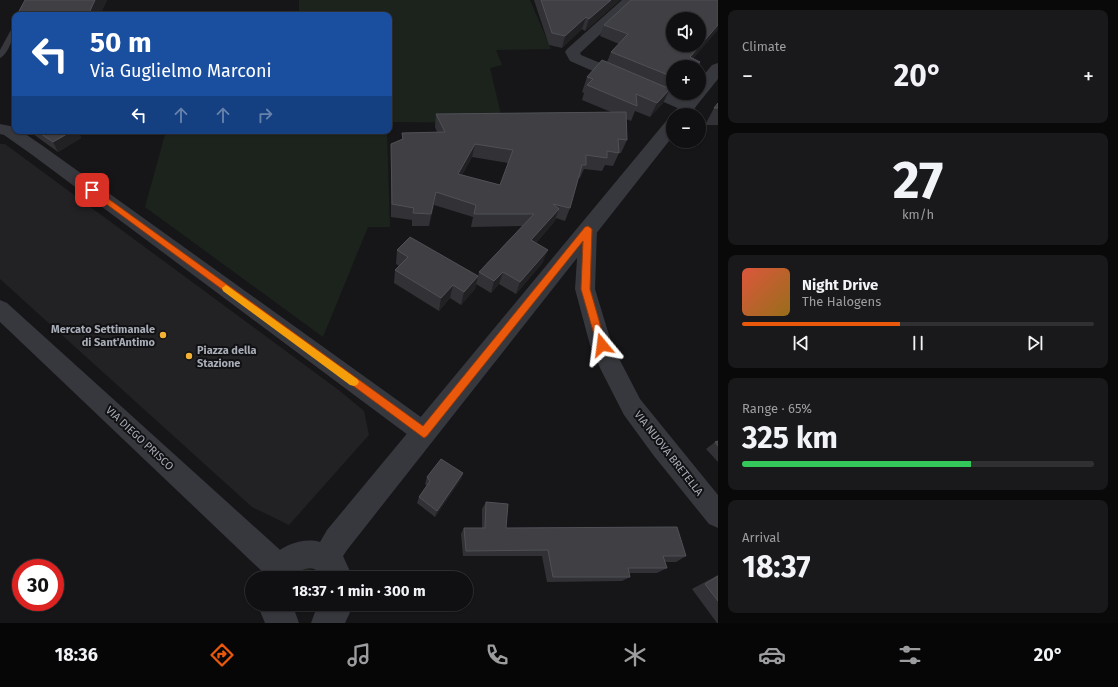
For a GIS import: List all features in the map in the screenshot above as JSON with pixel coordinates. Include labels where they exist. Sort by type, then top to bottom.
[{"type":"street","points":[[630,0],[572,52],[574,58],[691,101],[718,68]]},
{"type":"street","points":[[0,129],[12,133]]},
{"type":"street","points":[[278,571],[287,561],[296,556],[306,554],[316,555],[332,568],[337,540],[666,133]]},
{"type":"street","points":[[13,134],[424,433]]},
{"type":"street","name":"VIA NUOVA BRETELLA","points":[[588,229],[585,289],[602,345],[612,370],[632,407],[663,448],[718,515]]},
{"type":"street","name":"VIA DIEGO PRISCO","points":[[0,309],[274,571]]},
{"type":"street","points":[[275,611],[278,617],[284,623]]},
{"type":"lane","points":[[0,56],[12,34]]},
{"type":"shaded area","points":[[299,0],[530,0],[551,49],[496,50],[502,65],[490,68],[503,123],[392,122],[392,12],[299,12]]},
{"type":"shaded area","points":[[165,134],[387,134],[390,227],[368,227],[323,337],[145,207]]},
{"type":"shaded area","name":"Mercato Settimanale di Sant'Antimo","points":[[0,144],[5,144],[340,391],[364,411],[369,435],[289,525],[252,507],[0,279]]},
{"type":"shaded area","points":[[308,568],[314,571],[300,571]]},
{"type":"building","points":[[25,0],[95,0],[89,12],[19,12]]},
{"type":"building","points":[[541,0],[611,0],[589,19],[586,17],[565,36],[552,33]]},
{"type":"building","points":[[631,0],[718,0],[718,25],[706,39],[706,12],[666,12],[666,52],[694,52],[690,57],[696,60],[666,60],[666,74],[611,52],[628,34],[604,25]]},
{"type":"building","points":[[602,60],[666,87],[666,93],[657,103],[636,94],[637,106],[587,85],[593,79],[587,77]]},
{"type":"building","points":[[626,112],[627,140],[618,139],[619,153],[607,151],[607,158],[586,155],[586,165],[582,165],[570,208],[553,204],[559,209],[531,240],[548,250],[520,282],[503,272],[494,281],[479,272],[534,214],[474,214],[476,205],[436,192],[431,214],[413,213],[414,208],[392,204],[391,144],[403,139],[402,133],[445,132],[436,114]],"holes":[[[475,144],[513,150],[500,185],[458,174]]]},
{"type":"building","points":[[41,134],[67,134],[53,142]]},
{"type":"building","points":[[410,237],[478,276],[464,292],[453,285],[441,298],[395,270],[408,257],[397,250]]},
{"type":"building","points":[[441,459],[463,473],[437,511],[419,497],[430,481],[427,477]]},
{"type":"building","points":[[486,502],[508,504],[506,528],[677,527],[686,556],[663,556],[667,568],[628,568],[630,577],[553,577],[548,550],[466,551],[464,528],[485,528]]},
{"type":"building","points":[[718,576],[718,601],[705,584]]},
{"type":"slow traffic","points":[[226,288],[354,382]]},
{"type":"place","name":"Mercato Settimanale di Sant'Antimo","points":[[163,335]]},
{"type":"place","name":"Piazza della Stazione","points":[[189,356]]},
{"type":"route","points":[[92,190],[424,433],[588,229],[585,289],[602,345]]}]
